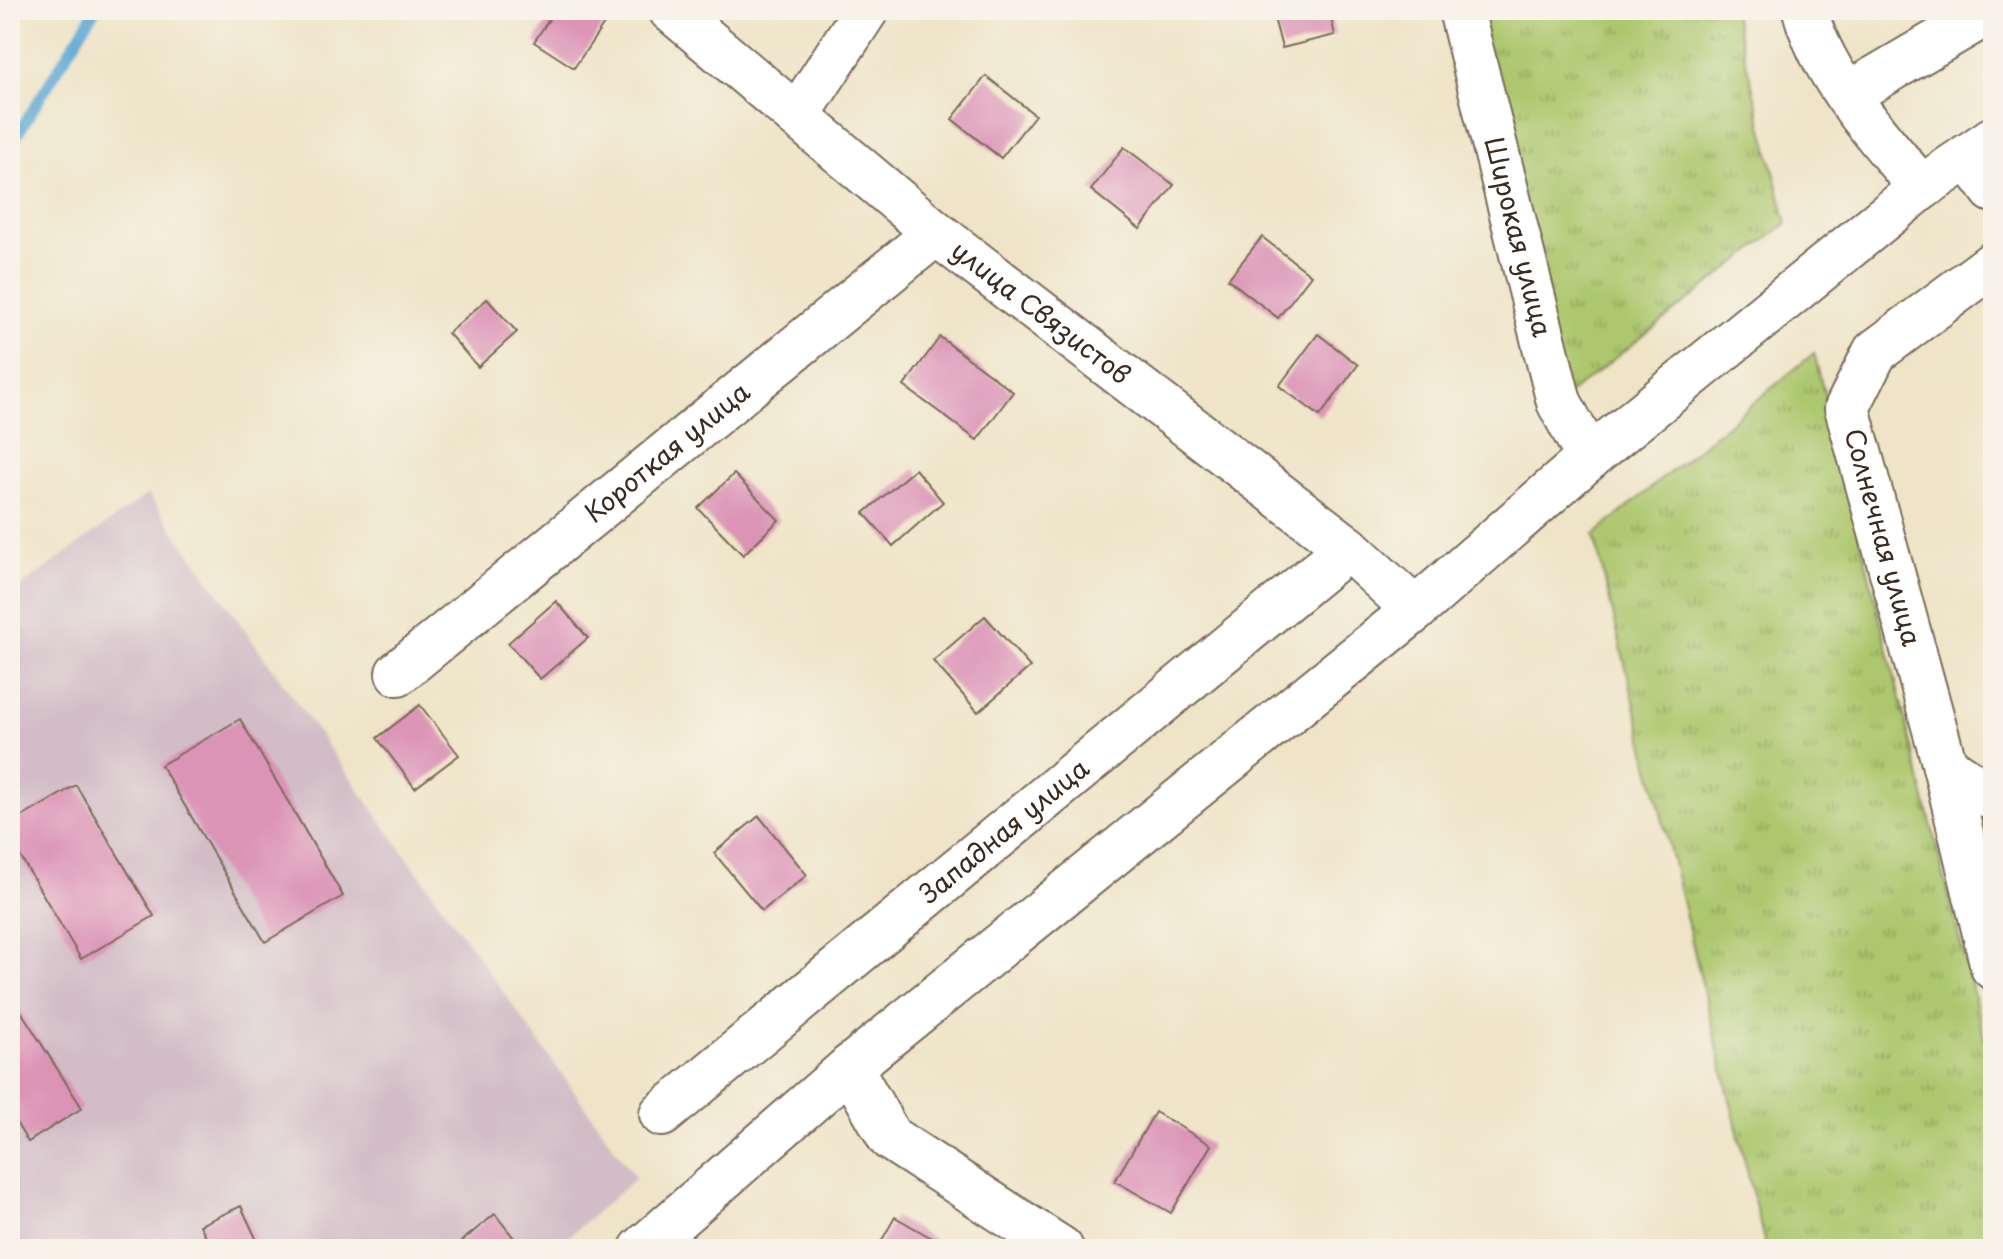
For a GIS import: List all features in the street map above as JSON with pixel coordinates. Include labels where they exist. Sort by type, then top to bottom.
[{"type":"street","name":"улица Связистов","points":[[671,10],[936,233],[1348,548],[1415,610]]},
{"type":"street","points":[[797,116],[866,10]]},
{"type":"street","name":"Широкая улица","points":[[1461,10],[1559,402],[1589,458]]},
{"type":"street","points":[[1805,10],[1811,34],[1847,95],[1921,188]]},
{"type":"street","points":[[1847,95],[1992,10]]},
{"type":"street","points":[[642,1249],[850,1067],[1415,610],[1589,458],[1921,188],[1985,162]]},
{"type":"street","name":"Короткая улица","points":[[398,673],[936,233]]},
{"type":"street","name":"Солнечная улица","points":[[1993,264],[1875,352],[1847,408],[1945,766],[1993,967]]},
{"type":"street","name":"Западная улица","points":[[662,1114],[1348,548]]},
{"type":"street","points":[[1945,766],[1993,798]]},
{"type":"street","points":[[850,1067],[890,1138],[1061,1249]]},
{"type":"shaded area","points":[[148,494],[636,1178],[554,1249],[10,1249],[10,594]]},
{"type":"green space","points":[[1458,10],[1733,10],[1787,223],[1559,402]]},
{"type":"green space","points":[[1814,353],[1993,1073],[1993,1249],[1766,1249],[1594,535]]},
{"type":"building","points":[[555,10],[590,10],[606,21],[574,68],[534,42]]},
{"type":"building","points":[[1272,10],[1329,10],[1335,35],[1282,48]]},
{"type":"building","points":[[986,76],[1035,115],[1001,158],[952,119]]},
{"type":"building","points":[[1124,147],[1174,185],[1140,229],[1091,190]]},
{"type":"building","points":[[1262,237],[1311,275],[1278,318],[1228,279]]},
{"type":"building","points":[[487,299],[517,332],[478,367],[448,333]]},
{"type":"building","points":[[1318,334],[1358,365],[1320,416],[1279,386]]},
{"type":"building","points":[[940,337],[1013,392],[977,440],[904,386]]},
{"type":"building","points":[[915,469],[943,502],[893,546],[864,513]]},
{"type":"building","points":[[734,474],[779,520],[743,555],[698,508]]},
{"type":"building","points":[[556,601],[588,638],[540,679],[508,643]]},
{"type":"building","points":[[985,616],[1030,667],[978,712],[933,661]]},
{"type":"building","points":[[420,705],[459,755],[415,788],[377,738]]},
{"type":"building","points":[[240,719],[343,896],[265,942],[161,765]]},
{"type":"building","points":[[76,785],[154,916],[81,959],[10,839],[10,824]]},
{"type":"building","points":[[759,816],[807,875],[762,911],[714,853]]},
{"type":"building","points":[[10,994],[82,1108],[28,1142],[10,1113]]},
{"type":"building","points":[[1155,1112],[1211,1145],[1171,1213],[1115,1181]]},
{"type":"building","points":[[241,1206],[261,1249],[212,1249],[200,1225]]},
{"type":"building","points":[[495,1214],[517,1242],[508,1249],[468,1249],[462,1241]]},
{"type":"building","points":[[895,1217],[942,1244],[940,1249],[877,1249]]},
{"type":"waterway","points":[[10,146],[95,10]]}]
